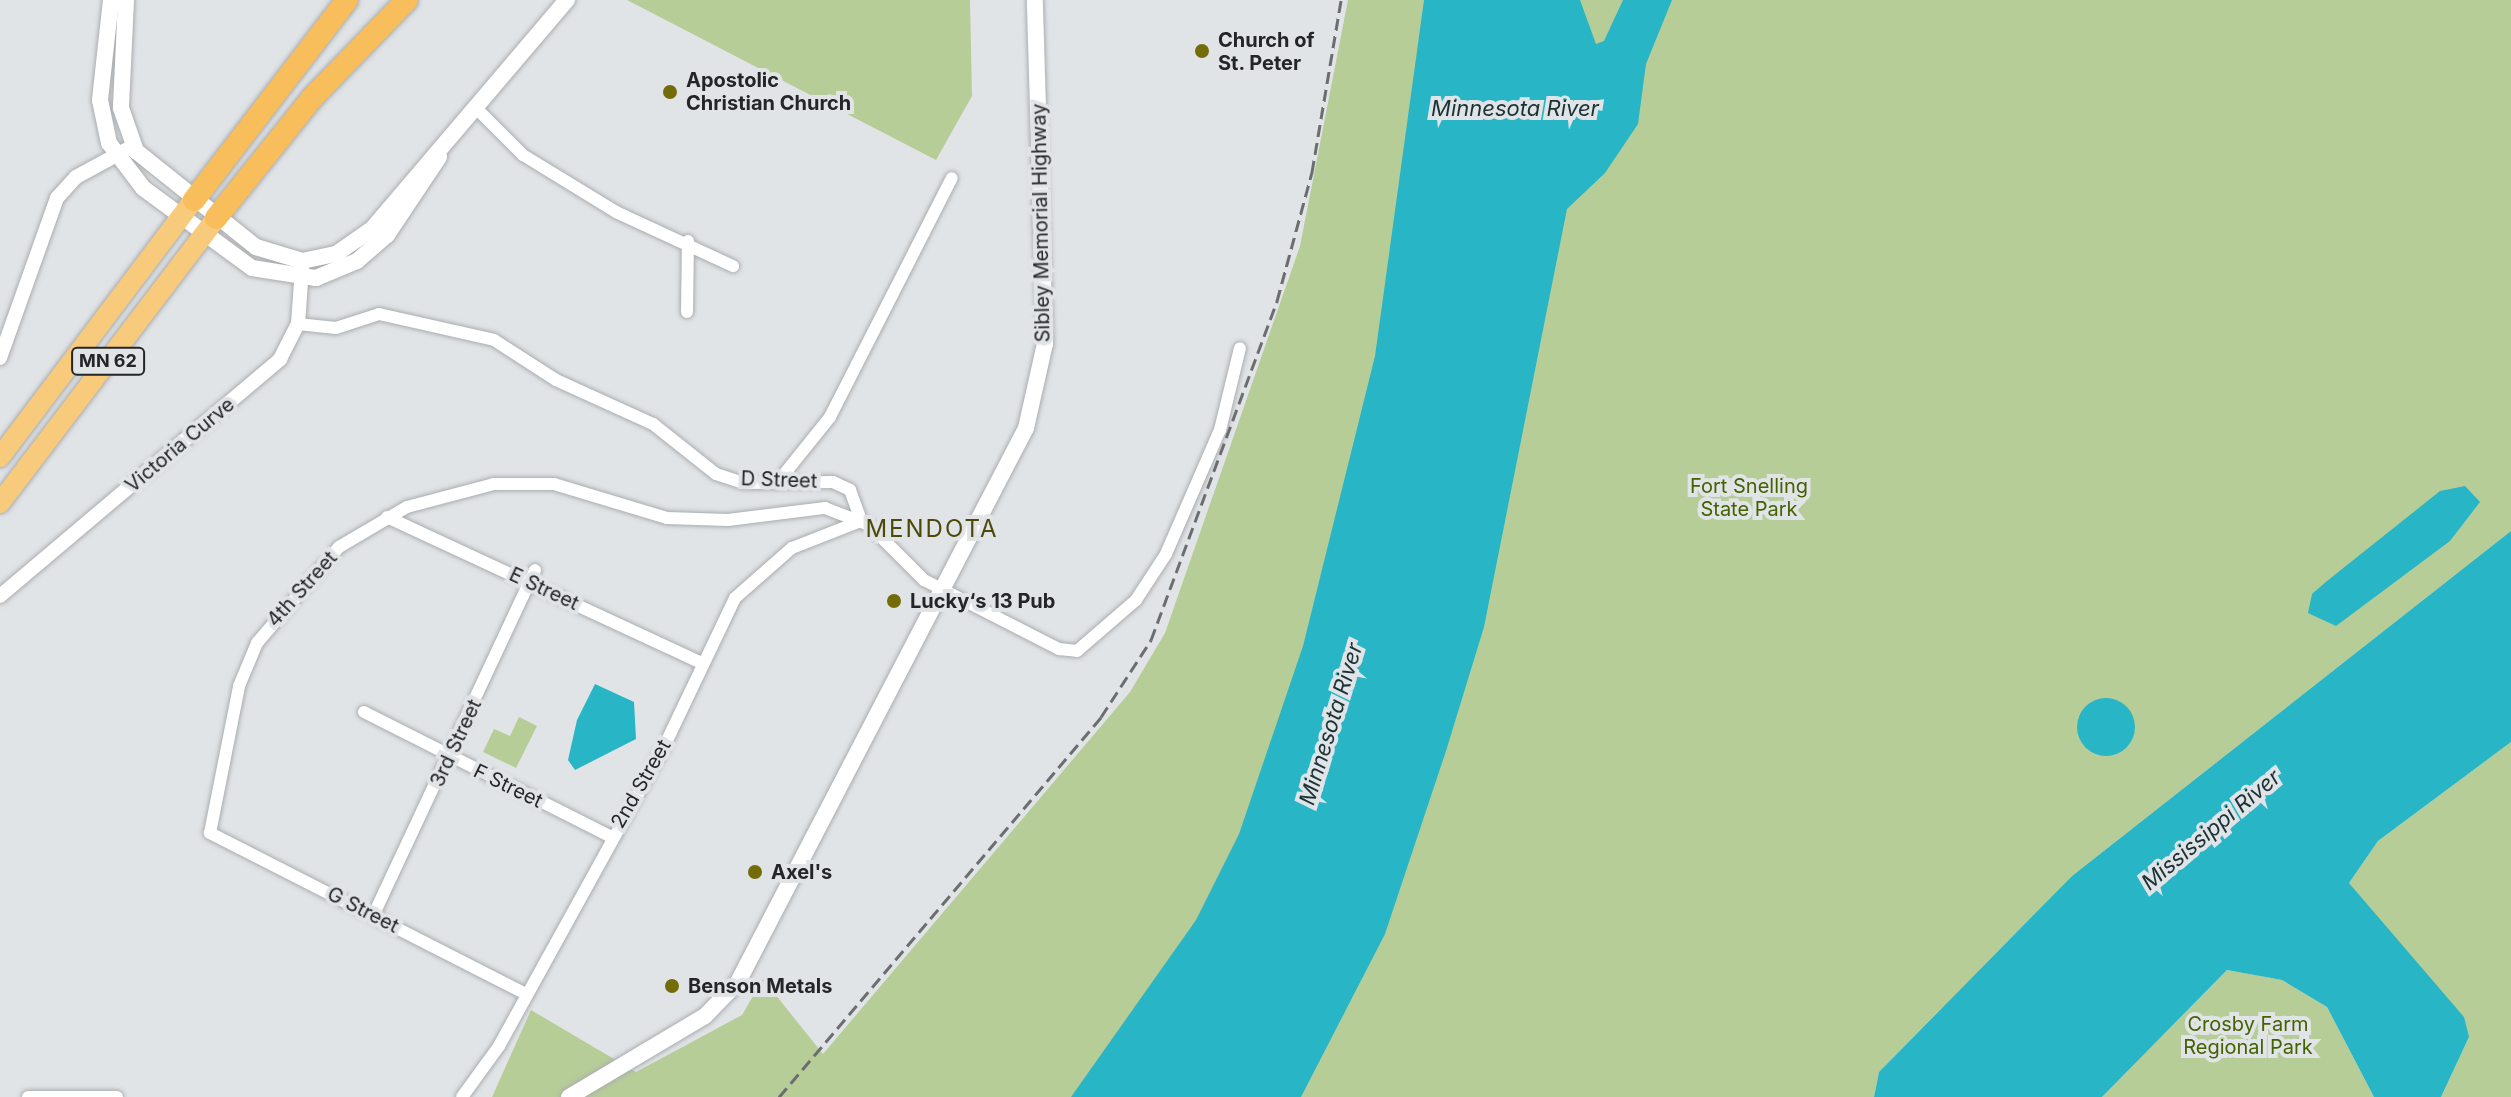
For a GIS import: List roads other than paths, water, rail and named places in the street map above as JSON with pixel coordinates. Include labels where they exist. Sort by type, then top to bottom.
[{"type":"highway","name":"MN 62","points":[[0,457],[347,0]]},
{"type":"highway","name":"MN 62","points":[[0,503],[312,98],[407,0]]},
{"type":"main road","points":[[111,0],[100,100],[115,155],[188,208],[252,268],[301,279],[336,272],[369,253],[440,156],[567,0]]},
{"type":"main road","points":[[126,0],[121,100],[133,146],[188,208]]},
{"type":"main road","name":"Sibley Memorial Highway","points":[[569,1097],[731,993],[1026,428],[1042,370],[1035,0]]},
{"type":"main road","points":[[210,227],[266,253],[302,261],[353,245],[440,156]]},
{"type":"street","points":[[478,110],[523,155],[616,212],[688,241],[733,266]]},
{"type":"street","points":[[0,358],[52,207],[76,177],[133,146]]},
{"type":"street","points":[[777,483],[830,417],[952,178]]},
{"type":"street","points":[[687,312],[688,241]]},
{"type":"street","name":"Victoria Curve","points":[[0,596],[272,368],[298,324],[302,261]]},
{"type":"street","name":"D Street","points":[[298,324],[336,328],[379,314],[494,340],[556,380],[653,424],[716,474],[777,483],[833,482],[857,497],[861,521],[943,590],[1059,649],[1094,643],[1136,600],[1166,554],[1220,430],[1240,348]]},
{"type":"street","name":"4th Street","points":[[208,822],[239,686],[257,643],[339,547],[387,517],[454,492],[529,483],[667,518],[728,520],[825,508],[861,521]]},
{"type":"street","name":"E Street","points":[[387,517],[533,577],[700,662]]},
{"type":"street","name":"2nd Street","points":[[462,1097],[526,994],[611,837],[663,749],[700,662],[735,598],[761,568],[861,521]]},
{"type":"street","name":"3rd Street","points":[[373,916],[533,577]]},
{"type":"street","name":"F Street","points":[[364,712],[611,837]]},
{"type":"street","name":"G Street","points":[[208,822],[217,841],[526,994]]},
{"type":"street","points":[[28,1097],[117,1097]]},
{"type":"water","name":"Minnesota River","points":[[1424,0],[1580,0],[1596,44],[1604,41],[1623,0],[1672,0],[1646,64],[1638,124],[1605,173],[1567,209],[1484,627],[1446,751],[1385,934],[1301,1097],[1071,1097],[1196,920],[1239,834],[1303,646],[1375,356]]},
{"type":"water","points":[[2465,486],[2480,502],[2450,541],[2336,626],[2308,613],[2312,594],[2327,581],[2440,491]]},
{"type":"water","name":"Mississippi River","points":[[2511,531],[2511,742],[2378,841],[2349,883],[2464,1017],[2469,1037],[2441,1097],[2374,1097],[2327,1007],[2282,980],[2227,970],[2102,1097],[1874,1097],[1879,1072],[2072,876]]},
{"type":"water","points":[[595,684],[634,702],[636,739],[575,770],[568,760],[577,720]]},
{"type":"water","points":[[2106,698],[2127,706],[2135,727],[2127,748],[2106,756],[2085,748],[2077,727],[2085,706]]},
{"type":"railway","points":[[779,1097],[1101,717],[1151,640],[1277,301],[1312,172],[1341,0]]},
{"type":"place","name":"Church of St. Peter","points":[[1202,51]]},
{"type":"place","name":"Apostolic Christian Church","points":[[670,92]]},
{"type":"place","name":"Lucky‘s 13 Pub","points":[[894,601]]},
{"type":"place","name":"Axel's","points":[[755,872]]},
{"type":"place","name":"Benson Metals","points":[[672,986]]},
{"type":"district","name":"MENDOTA","points":[[932,529]]},
{"type":"park label","name":"Fort Snelling State Park","points":[[1749,498]]},
{"type":"park label","name":"Crosby Farm Regional Park","points":[[2248,1036]]}]
